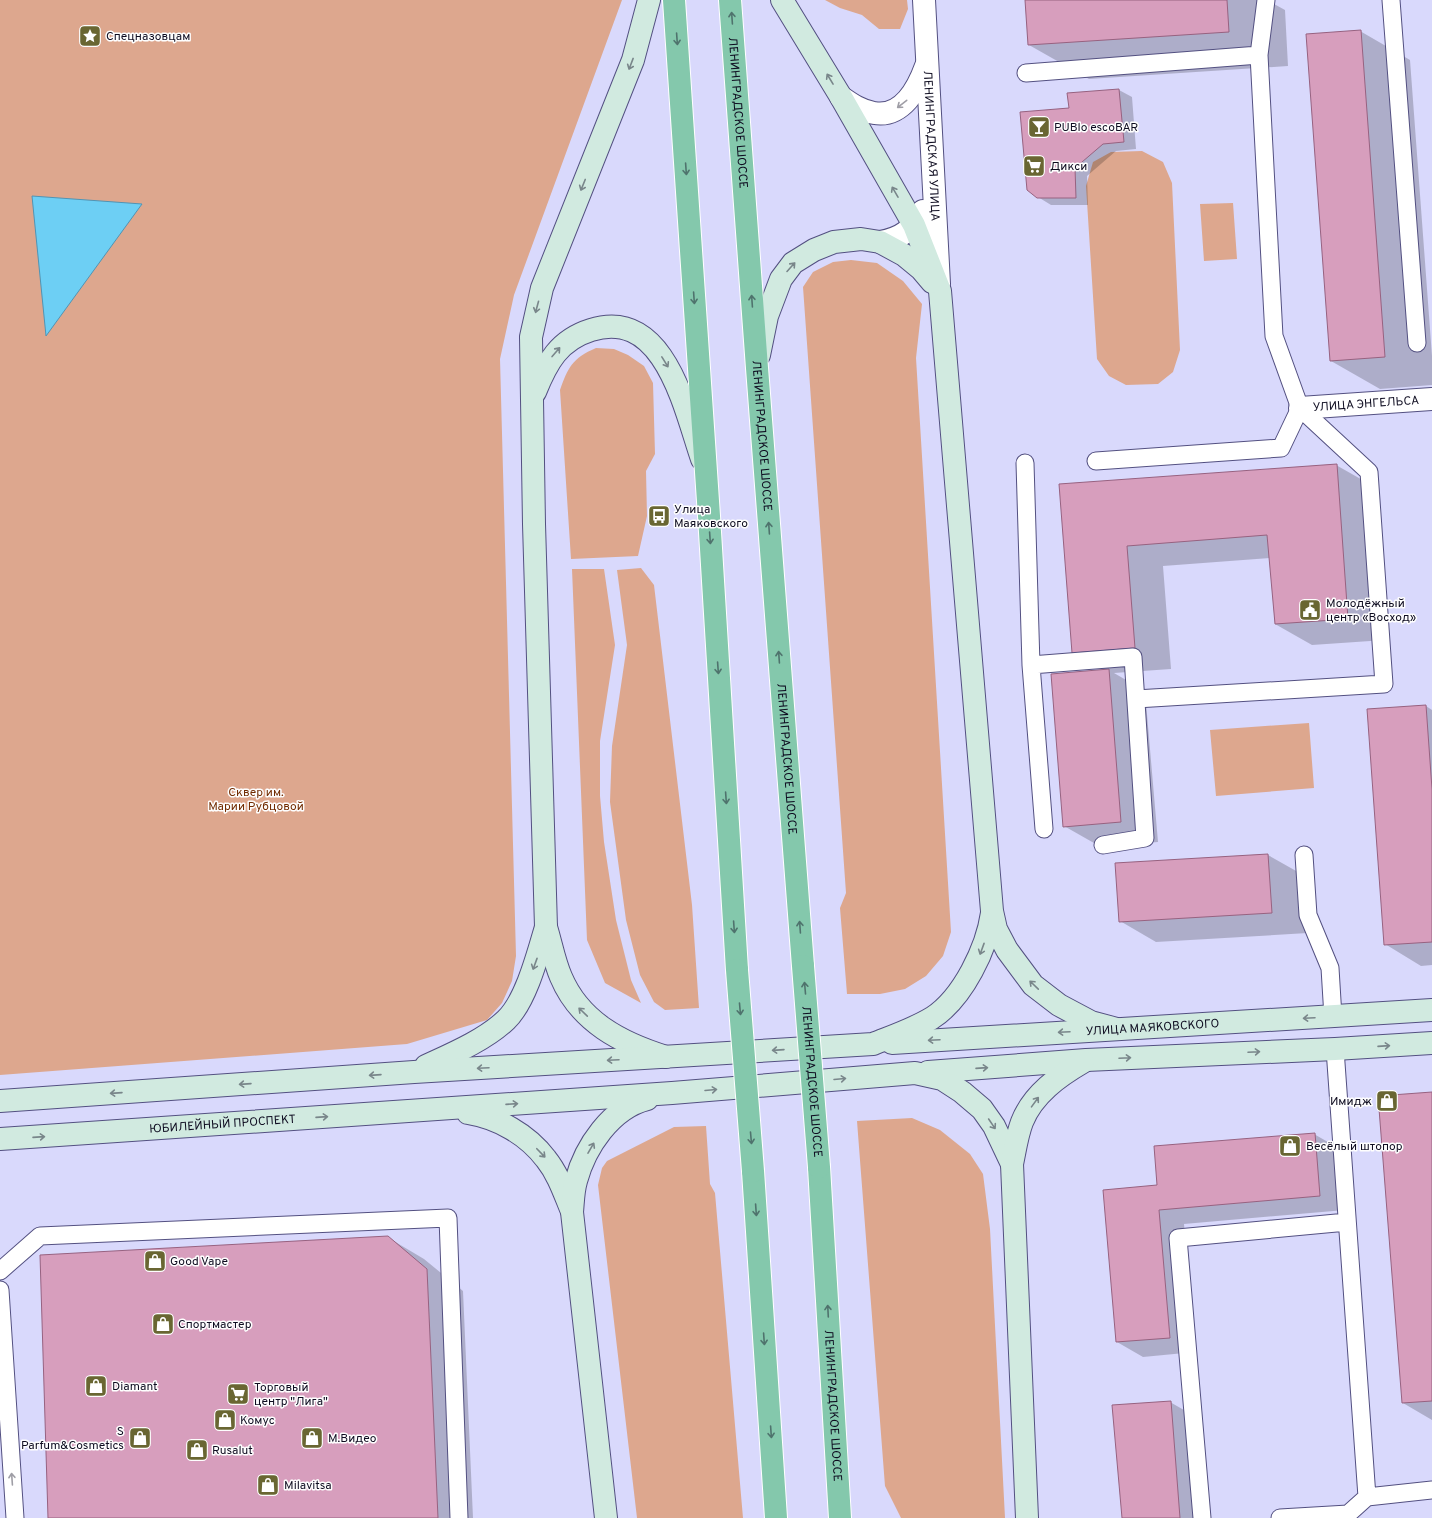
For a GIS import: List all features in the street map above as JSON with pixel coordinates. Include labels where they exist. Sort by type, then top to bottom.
[{"type":"highway","points":[[674,0],[706,471],[737,970],[753,1171],[776,1518]]},
{"type":"highway","name":"ЛЕНИНГРАДСКОЕ ШОССЕ","points":[[730,0],[819,1167],[840,1518]]},
{"type":"main road","points":[[649,0],[633,60],[542,288],[531,337],[546,927],[560,976],[579,1008],[593,1021],[620,1039],[641,1049],[666,1057]]},
{"type":"main road","points":[[782,0],[841,97],[914,226],[940,291],[992,911],[996,929],[1007,950],[1033,985],[1059,1005],[1090,1022],[1117,1029]]},
{"type":"main road","points":[[757,368],[767,316],[781,279],[793,263],[814,250],[834,242],[861,239],[880,242],[904,255],[921,269],[940,291]]},
{"type":"main road","points":[[532,399],[553,356],[568,341],[578,335],[599,328],[625,328],[646,339],[654,347],[668,368],[678,387],[706,471]]},
{"type":"main road","points":[[873,1044],[907,1031],[933,1017],[952,1001],[977,961],[990,926],[992,911]]},
{"type":"main road","points":[[0,1101],[414,1072],[456,1052],[486,1035],[507,1020],[525,990],[538,957],[546,927]]},
{"type":"main road","name":"УЛИЦА МАЯКОВСКОГО","points":[[414,1072],[1432,1010]]},
{"type":"main road","points":[[445,1109],[672,1093],[1086,1060],[1335,1049],[1432,1043]]},
{"type":"main road","points":[[1027,1518],[1012,1164],[1022,1121],[1031,1106],[1047,1087],[1062,1075],[1086,1060]]},
{"type":"main road","points":[[915,1073],[942,1079],[962,1092],[982,1110],[994,1126],[1012,1164]]},
{"type":"main road","points":[[606,1518],[572,1212],[575,1182],[584,1161],[600,1133],[621,1112],[644,1100],[672,1093]]},
{"type":"main road","points":[[445,1109],[475,1114],[500,1122],[525,1137],[546,1159],[558,1179],[572,1212]]},
{"type":"main road","name":"ЮБИЛЕЙНЫЙ ПРОСПЕКТ","points":[[0,1139],[445,1109]]},
{"type":"street","name":"ЛЕНИНГРАДСКАЯ УЛИЦА","points":[[924,0],[940,291]]},
{"type":"street","points":[[841,97],[860,109],[875,114],[890,112],[904,105],[922,78],[928,59]]},
{"type":"street","points":[[880,242],[895,239],[914,226],[924,210],[933,184]]},
{"type":"street","name":"УЛИЦА ЭНГЕЛЬСА","points":[[1300,408],[1432,399]]},
{"type":"lane","points":[[1136,699],[1384,684],[1369,472],[1300,408],[1274,336],[1259,55],[1266,0]]},
{"type":"lane","points":[[1391,0],[1417,343]]},
{"type":"lane","points":[[1026,73],[1259,55]]},
{"type":"lane","points":[[1096,461],[1281,448],[1300,408]]},
{"type":"lane","points":[[1024,464],[1031,665],[1044,830]]},
{"type":"lane","points":[[1031,665],[1133,657],[1145,838],[1103,845]]},
{"type":"lane","points":[[1304,855],[1308,914],[1330,968],[1333,1016]]},
{"type":"lane","points":[[1335,1049],[1367,1497]]},
{"type":"lane","points":[[0,1272],[40,1236],[448,1218],[459,1518]]},
{"type":"lane","points":[[1202,1518],[1178,1238],[1347,1222]]},
{"type":"lane","points":[[0,1290],[15,1518]]},
{"type":"lane","points":[[1280,1518],[1348,1516],[1367,1497],[1432,1490]]},
{"type":"green space","name":"Сквер им. Марии Рубцовой","points":[[0,0],[622,0],[514,295],[500,359],[516,956],[512,981],[502,1003],[487,1020],[407,1044],[0,1075]]},
{"type":"green space","points":[[825,0],[907,0],[908,9],[900,29],[879,29],[862,15],[840,8]]},
{"type":"green space","points":[[1142,151],[1163,162],[1172,183],[1180,350],[1173,372],[1158,384],[1126,385],[1109,376],[1097,359],[1086,186],[1093,162],[1111,152]]},
{"type":"green space","points":[[1233,203],[1237,259],[1204,261],[1200,204]]},
{"type":"green space","points":[[851,260],[877,263],[903,281],[922,304],[916,358],[951,932],[943,956],[926,976],[905,989],[880,994],[847,994],[840,908],[846,893],[803,287],[813,272],[833,262]]},
{"type":"green space","points":[[596,348],[614,349],[628,355],[644,366],[653,383],[655,454],[646,471],[647,516],[638,556],[571,559],[560,390],[572,364],[581,356]]},
{"type":"green space","points":[[641,568],[654,585],[692,905],[699,1008],[665,1010],[654,1002],[640,975],[626,920],[610,802],[612,746],[627,645],[617,570]]},
{"type":"green space","points":[[572,569],[604,569],[615,645],[600,741],[600,796],[604,842],[616,920],[631,980],[641,1003],[605,983],[587,940]]},
{"type":"green space","points":[[1309,723],[1314,788],[1216,796],[1210,730]]},
{"type":"green space","points":[[912,1118],[940,1130],[970,1154],[983,1174],[990,1229],[1005,1518],[901,1518],[885,1486],[857,1121]]},
{"type":"green space","points":[[706,1126],[710,1184],[715,1193],[743,1518],[637,1518],[598,1185],[602,1168],[607,1161],[674,1127]]},
{"type":"water","points":[[32,196],[142,204],[46,336]]},
{"type":"building","points":[[1025,0],[1227,0],[1229,32],[1028,45]]},
{"type":"building","points":[[1361,30],[1385,357],[1330,361],[1306,34]]},
{"type":"building","points":[[1119,89],[1124,142],[1103,144],[1075,168],[1076,198],[1037,198],[1027,190],[1020,112],[1069,108],[1067,93]]},
{"type":"building","points":[[1337,464],[1348,619],[1275,624],[1267,535],[1127,546],[1135,648],[1072,653],[1059,484]]},
{"type":"building","points":[[1109,669],[1121,822],[1063,827],[1051,674]]},
{"type":"building","points":[[1426,705],[1432,789],[1432,942],[1384,945],[1367,709]]},
{"type":"building","points":[[1268,854],[1272,913],[1119,922],[1115,863]]},
{"type":"building","points":[[1432,1092],[1432,1401],[1402,1403],[1378,1096]]},
{"type":"building","points":[[1315,1133],[1320,1196],[1159,1210],[1170,1338],[1116,1342],[1103,1190],[1157,1185],[1154,1146]]},
{"type":"building","name":"Торговый центр \"Лига\"","points":[[388,1236],[427,1269],[438,1518],[48,1518],[40,1255]]},
{"type":"building","points":[[1171,1401],[1180,1518],[1122,1518],[1112,1405]]},
{"type":"place","name":"Спецназовцам","points":[[90,36]]},
{"type":"place","name":"PUBlo escoBAR","points":[[1039,127]]},
{"type":"place","name":"Дикси","points":[[1034,166]]},
{"type":"place","name":"Улица Маяковского","points":[[659,516]]},
{"type":"place","name":"Молодёжный центр «Восход»","points":[[1310,610]]},
{"type":"place","name":"Имидж","points":[[1387,1101]]},
{"type":"place","name":"Весёлый штопор","points":[[1290,1146]]},
{"type":"place","name":"Good Vape","points":[[155,1261]]},
{"type":"place","name":"Спортмастер","points":[[163,1324]]},
{"type":"place","name":"Diamant","points":[[96,1386]]},
{"type":"place","name":"Торговый центр \"Лига\"","points":[[238,1394]]},
{"type":"place","name":"Комус","points":[[225,1420]]},
{"type":"place","name":"S Parfum&Cosmetics","points":[[140,1438]]},
{"type":"place","name":"М.Видео","points":[[312,1438]]},
{"type":"place","name":"Rusalut","points":[[197,1450]]},
{"type":"place","name":"Milavitsa","points":[[268,1485]]}]
